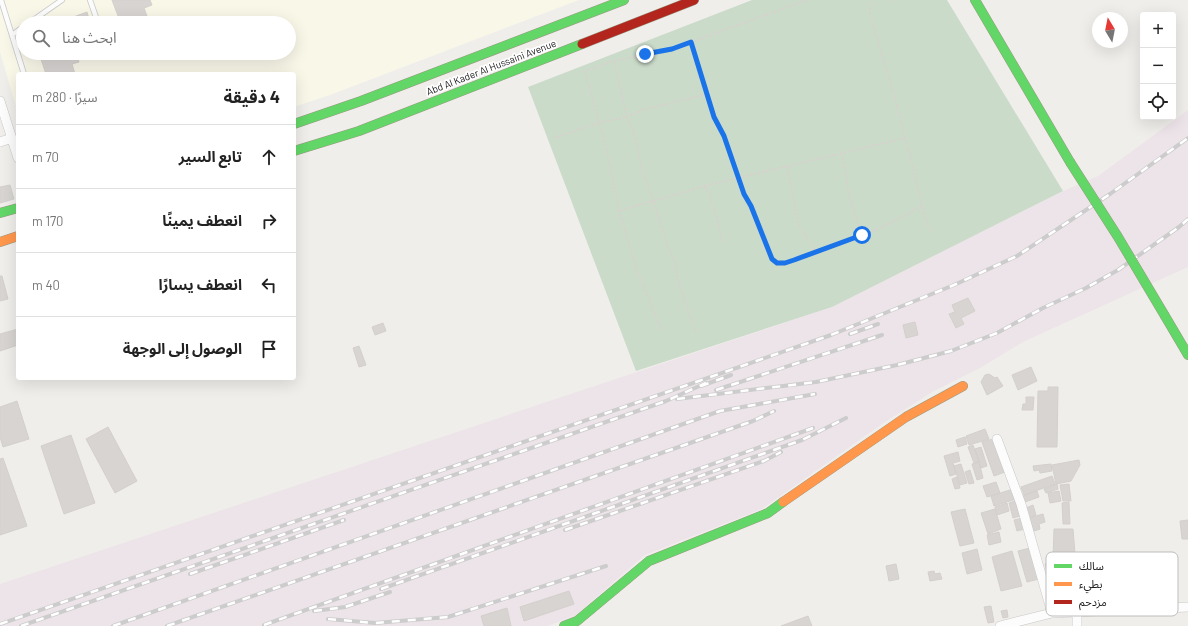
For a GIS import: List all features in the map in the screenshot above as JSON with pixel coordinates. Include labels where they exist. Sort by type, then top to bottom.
[{"type":"street","name":"Abd Al Kader Al Hussaini Avenue","points":[[296,123],[368,98],[624,0]]},
{"type":"street","name":"Abd Al Kader Al Hussaini Avenue","points":[[296,150],[359,130],[694,0]]},
{"type":"street","points":[[975,0],[1070,162],[1118,237],[1188,355]]},
{"type":"street","points":[[0,101],[16,151]]},
{"type":"street","points":[[0,142],[12,138]]},
{"type":"street","points":[[0,213],[16,209]]},
{"type":"street","points":[[0,242],[16,237]]},
{"type":"street","points":[[564,626],[577,621],[649,561],[768,513],[906,417],[963,386]]},
{"type":"street","points":[[997,439],[1022,504],[1046,591]]},
{"type":"street","points":[[1178,607],[1188,607]]},
{"type":"street","points":[[1000,626],[1046,614]]},
{"type":"lane","points":[[1,0],[16,48]]},
{"type":"lane","points":[[39,16],[62,0]]},
{"type":"lane","points":[[90,0],[96,16]]},
{"type":"lane","points":[[12,35],[16,32]]},
{"type":"lane","points":[[20,60],[23,72]]},
{"type":"path","points":[[661,328],[637,270],[619,211],[609,159],[585,71],[614,62],[672,49],[807,0]]},
{"type":"path","points":[[874,0],[870,5],[870,13],[916,174],[921,206],[932,234]]},
{"type":"path","points":[[691,42],[707,94],[744,194],[751,206],[772,259],[777,263],[785,263],[862,235],[888,224],[921,206]]},
{"type":"path","points":[[614,62],[627,117],[634,133],[652,200],[667,246],[675,262],[677,278],[696,333]]},
{"type":"path","points":[[554,138],[598,122],[627,117],[643,110],[707,94]]},
{"type":"path","points":[[619,211],[652,200],[705,186],[905,138]]},
{"type":"path","points":[[842,153],[849,194],[862,235]]},
{"type":"path","points":[[787,166],[801,231],[816,252]]},
{"type":"path","points":[[705,186],[708,198],[715,211],[723,244]]},
{"type":"shaded area","points":[[0,0],[579,0],[330,95],[296,106],[296,72],[16,72],[16,106],[0,52]]},
{"type":"shaded area","points":[[1188,110],[1188,267],[1023,342],[980,368],[934,391],[885,422],[762,509],[645,555],[576,615],[548,626],[0,626],[0,584],[832,307],[1063,191],[1098,176]]},
{"type":"green space","points":[[752,0],[947,0],[1063,191],[832,307],[636,371],[528,87]]},
{"type":"building","points":[[112,0],[150,0],[152,5],[144,8],[147,16],[118,16]]},
{"type":"building","points":[[87,12],[88,16],[76,16]]},
{"type":"building","points":[[41,60],[78,60],[79,62],[72,64],[74,72],[45,72]]},
{"type":"building","points":[[10,185],[14,199],[0,203],[0,187]]},
{"type":"building","points":[[0,276],[2,276],[8,299],[0,301]]},
{"type":"building","points":[[968,298],[975,311],[961,318],[964,324],[956,328],[949,314],[955,312],[952,305]]},
{"type":"building","points":[[915,322],[918,335],[906,338],[903,325]]},
{"type":"building","points":[[383,323],[386,331],[375,335],[372,327]]},
{"type":"building","points":[[16,330],[16,346],[0,351],[0,334]]},
{"type":"building","points":[[359,346],[366,365],[359,367],[353,348]]},
{"type":"building","points":[[1031,367],[1037,381],[1018,390],[1012,375]]},
{"type":"building","points":[[989,374],[995,378],[997,377],[1003,386],[987,395],[981,382],[985,375]]},
{"type":"building","points":[[1048,387],[1058,387],[1057,447],[1037,447],[1038,391],[1048,391]]},
{"type":"building","points":[[1026,397],[1034,397],[1033,410],[1022,410],[1023,404],[1026,404]]},
{"type":"building","points":[[17,401],[29,439],[3,447],[0,437],[0,407]]},
{"type":"building","points":[[108,427],[137,481],[115,493],[86,439]]},
{"type":"building","points":[[985,429],[989,439],[969,445],[966,436]]},
{"type":"building","points":[[71,435],[95,503],[64,514],[41,446]]},
{"type":"building","points":[[965,437],[967,444],[958,447],[956,440]]},
{"type":"building","points":[[993,439],[1005,472],[994,476],[982,442]]},
{"type":"building","points":[[973,445],[979,461],[974,463],[968,447]]},
{"type":"building","points":[[981,447],[987,466],[981,468],[975,449]]},
{"type":"building","points":[[958,452],[960,461],[953,463],[956,474],[950,476],[944,456]]},
{"type":"building","points":[[3,458],[27,526],[0,535],[0,459]]},
{"type":"building","points":[[1079,460],[1080,465],[1071,481],[1056,484],[1052,465]]},
{"type":"building","points":[[979,462],[983,478],[977,480],[972,464]]},
{"type":"building","points":[[961,464],[967,483],[960,485],[954,466]]},
{"type":"building","points":[[1051,464],[1052,471],[1040,473],[1039,470],[1034,471],[1033,466]]},
{"type":"building","points":[[970,470],[974,483],[969,484],[965,472]]},
{"type":"building","points":[[1052,476],[1055,484],[1024,495],[1021,487]]},
{"type":"building","points":[[957,477],[960,488],[955,489],[952,479]]},
{"type":"building","points":[[996,482],[1000,493],[987,497],[983,486]]},
{"type":"building","points":[[1057,484],[1058,489],[1046,493],[1044,489]]},
{"type":"building","points":[[1069,484],[1071,501],[1063,501],[1060,485]]},
{"type":"building","points":[[1013,489],[1016,499],[994,506],[991,496]]},
{"type":"building","points":[[1037,491],[1039,497],[1025,502],[1023,496]]},
{"type":"building","points":[[1059,491],[1061,501],[1050,503],[1048,493]]},
{"type":"building","points":[[1015,501],[1020,516],[1013,518],[1009,503]]},
{"type":"building","points":[[1069,502],[1070,524],[1063,524],[1062,503]]},
{"type":"building","points":[[1007,503],[1009,511],[997,515],[995,507]]},
{"type":"building","points":[[1033,505],[1036,515],[1029,518],[1026,508]]},
{"type":"building","points":[[965,509],[974,543],[960,546],[951,512]]},
{"type":"building","points":[[995,509],[1001,529],[988,534],[981,513]]},
{"type":"building","points":[[1043,514],[1045,522],[1039,524],[1040,529],[1034,531],[1029,518]]},
{"type":"building","points":[[1022,518],[1025,529],[1017,531],[1014,520]]},
{"type":"building","points":[[1188,520],[1188,539],[1182,539],[1180,521]]},
{"type":"building","points":[[1054,529],[1073,529],[1075,552],[1053,552]]},
{"type":"building","points":[[999,532],[1001,542],[989,545],[987,535]]},
{"type":"building","points":[[1030,548],[1039,579],[1027,582],[1018,551]]},
{"type":"building","points":[[977,549],[982,570],[967,574],[962,553]]},
{"type":"building","points":[[1012,551],[1022,586],[1001,591],[992,557]]},
{"type":"building","points":[[896,564],[899,579],[889,581],[886,566]]},
{"type":"building","points":[[934,571],[935,574],[940,573],[942,579],[930,581],[928,572]]},
{"type":"building","points":[[569,591],[574,604],[524,621],[520,607]]},
{"type":"building","points":[[991,606],[994,622],[988,623],[984,607]]},
{"type":"building","points":[[507,608],[511,626],[484,626],[481,616]]},
{"type":"building","points":[[1007,610],[1008,617],[1003,618],[1001,611]]},
{"type":"building","points":[[808,616],[812,626],[781,626]]},
{"type":"railway","points":[[0,624],[831,335],[954,285],[1017,256],[1110,194],[1188,138]]},
{"type":"railway","points":[[677,399],[816,382],[897,365],[951,351],[997,333],[1043,308],[1086,288],[1118,270],[1188,219]]},
{"type":"railway","points":[[850,334],[878,324]]},
{"type":"railway","points":[[716,390],[882,335]]},
{"type":"railway","points":[[701,386],[731,375]]},
{"type":"railway","points":[[21,626],[666,401],[706,383]]},
{"type":"railway","points":[[113,626],[720,411],[815,394]]},
{"type":"railway","points":[[167,626],[753,421],[774,411]]},
{"type":"railway","points":[[381,589],[802,440],[846,418]]},
{"type":"railway","points":[[264,625],[813,428]]},
{"type":"railway","points":[[565,530],[764,461],[781,452]]},
{"type":"railway","points":[[190,574],[344,520]]},
{"type":"railway","points":[[328,619],[375,623],[448,617],[606,566]]},
{"type":"railway","points":[[314,611],[345,607],[390,592]]},
{"type":"traffic: fast","points":[[296,123],[361,101],[624,0]]},
{"type":"traffic: fast","points":[[975,0],[1070,162]]},
{"type":"traffic: fast","points":[[296,150],[359,131],[582,44]]},
{"type":"traffic: fast","points":[[1070,162],[1118,237],[1165,316]]},
{"type":"traffic: fast","points":[[0,213],[16,209]]},
{"type":"traffic: fast","points":[[1165,316],[1188,355]]},
{"type":"traffic: fast","points":[[564,626],[577,621],[649,561],[768,513],[783,502]]},
{"type":"traffic: slow","points":[[0,242],[16,237]]},
{"type":"traffic: slow","points":[[783,502],[906,417],[963,386]]},
{"type":"traffic: jam","points":[[582,44],[694,0]]},
{"type":"route","points":[[645,54],[672,49],[691,42],[714,117],[724,136],[744,194],[751,206],[772,259],[777,263],[785,263],[837,246],[862,235]]}]
